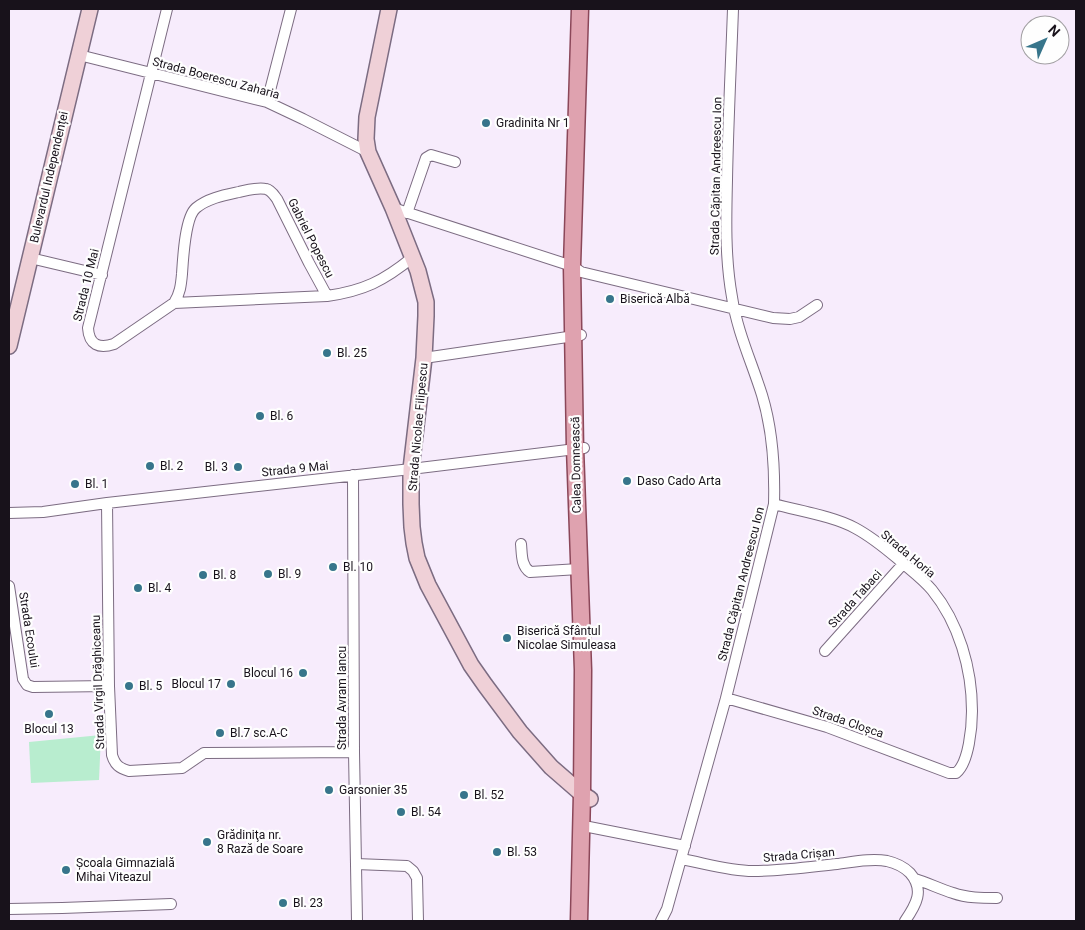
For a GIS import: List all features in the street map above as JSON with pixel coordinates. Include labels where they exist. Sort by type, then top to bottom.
[{"type":"main road","name":"Calea Domnească","points":[[579,921],[590,689],[580,448],[576,269],[580,9]]},
{"type":"main road","name":"Calea Domnească","points":[[576,269],[588,9]]},
{"type":"main road","name":"Calea Domnească","points":[[580,448],[579,569],[586,796],[589,827],[587,921]]},
{"type":"street","name":"Bulevardul Independenței","points":[[9,346],[90,9]]},
{"type":"street","name":"Strada 10 Mai","points":[[167,9],[88,328],[88,335],[92,342],[106,347],[114,344],[174,303]]},
{"type":"street","points":[[268,102],[291,9]]},
{"type":"street","name":"Strada Nicolae Filipescu","points":[[389,9],[366,127],[368,152],[400,211],[426,302],[424,358],[411,468],[414,543],[428,585],[471,665],[520,732],[551,767],[586,796]]},
{"type":"street","name":"Strada Căpitan Andreescu Ion","points":[[661,921],[667,909],[726,698],[774,504],[775,478],[769,423],[734,310],[727,264],[728,153],[733,9]]},
{"type":"street","name":"Strada Boerescu Zaharia","points":[[79,55],[268,102],[368,152]]},
{"type":"street","points":[[455,162],[431,155],[426,158],[400,211],[576,269],[734,310],[773,318],[790,319],[799,317],[817,304]]},
{"type":"street","name":"Gabriel Popescu","points":[[174,303],[180,288],[185,243],[191,214],[196,208],[214,198],[249,189],[266,189],[272,192],[327,296]]},
{"type":"street","points":[[174,303],[327,296],[352,292],[372,285],[412,257]]},
{"type":"street","points":[[30,258],[102,275]]},
{"type":"street","points":[[424,358],[577,336]]},
{"type":"street","name":"Strada 9 Mai","points":[[9,513],[43,512],[580,448]]},
{"type":"street","name":"Strada Avram Iancu","points":[[353,475],[354,752],[358,921]]},
{"type":"street","name":"Strada Virgil Drăghiceanu","points":[[108,503],[109,686],[112,755],[115,763],[122,769],[129,771],[182,768],[204,753],[354,752]]},
{"type":"street","name":"Strada Horia","points":[[774,504],[840,521],[855,528],[891,554],[932,590],[946,611],[960,643],[968,674],[972,717],[970,737],[960,770]]},
{"type":"street","points":[[521,544],[524,565],[526,570],[530,572],[579,569]]},
{"type":"street","name":"Strada Tabaci","points":[[826,651],[903,564]]},
{"type":"street","name":"Strada Ecoului","points":[[9,586],[23,679],[27,685],[33,687],[109,686]]},
{"type":"street","name":"Strada Cloșca","points":[[726,698],[828,727],[949,773],[960,770]]},
{"type":"street","points":[[589,827],[685,846]]},
{"type":"street","name":"Strada Crișan","points":[[681,859],[750,871],[881,860],[899,865],[915,879],[954,893],[976,898],[996,898]]},
{"type":"street","points":[[356,864],[407,866],[413,870],[417,878],[418,921]]},
{"type":"street","points":[[905,921],[917,899],[918,888],[915,879]]},
{"type":"street","points":[[9,909],[171,904]]},
{"type":"green space","points":[[101,735],[99,780],[31,783],[29,742]]},
{"type":"place","name":"Gradinita Nr 1","points":[[486,123]]},
{"type":"place","name":"Biserică Albă","points":[[610,299]]},
{"type":"place","name":"Bl. 25","points":[[327,353]]},
{"type":"place","name":"Bl. 6","points":[[260,416]]},
{"type":"place","name":"Bl. 2","points":[[150,466]]},
{"type":"place","name":"Bl. 3","points":[[238,467]]},
{"type":"place","name":"Daso Cado Arta","points":[[627,481]]},
{"type":"place","name":"Bl. 1","points":[[75,484]]},
{"type":"place","name":"Bl. 10","points":[[333,567]]},
{"type":"place","name":"Bl. 9","points":[[268,574]]},
{"type":"place","name":"Bl. 8","points":[[203,575]]},
{"type":"place","name":"Bl. 4","points":[[138,588]]},
{"type":"place","name":"Biserică Sfântul Nicolae Simuleasa","points":[[507,638]]},
{"type":"place","name":"Blocul 16","points":[[303,673]]},
{"type":"place","name":"Blocul 17","points":[[231,684]]},
{"type":"place","name":"Bl. 5","points":[[129,686]]},
{"type":"place","name":"Blocul 13","points":[[49,714]]},
{"type":"place","name":"Bl.7 sc.A-C","points":[[220,733]]},
{"type":"place","name":"Garsonier 35","points":[[329,790]]},
{"type":"place","name":"Bl. 52","points":[[464,795]]},
{"type":"place","name":"Bl. 54","points":[[401,812]]},
{"type":"place","name":"Grădiniţa nr. 8 Rază de Soare","points":[[207,842]]},
{"type":"place","name":"Bl. 53","points":[[497,852]]},
{"type":"place","name":"Școala Gimnazială Mihai Viteazul","points":[[66,870]]},
{"type":"place","name":"Bl. 23","points":[[283,903]]}]
